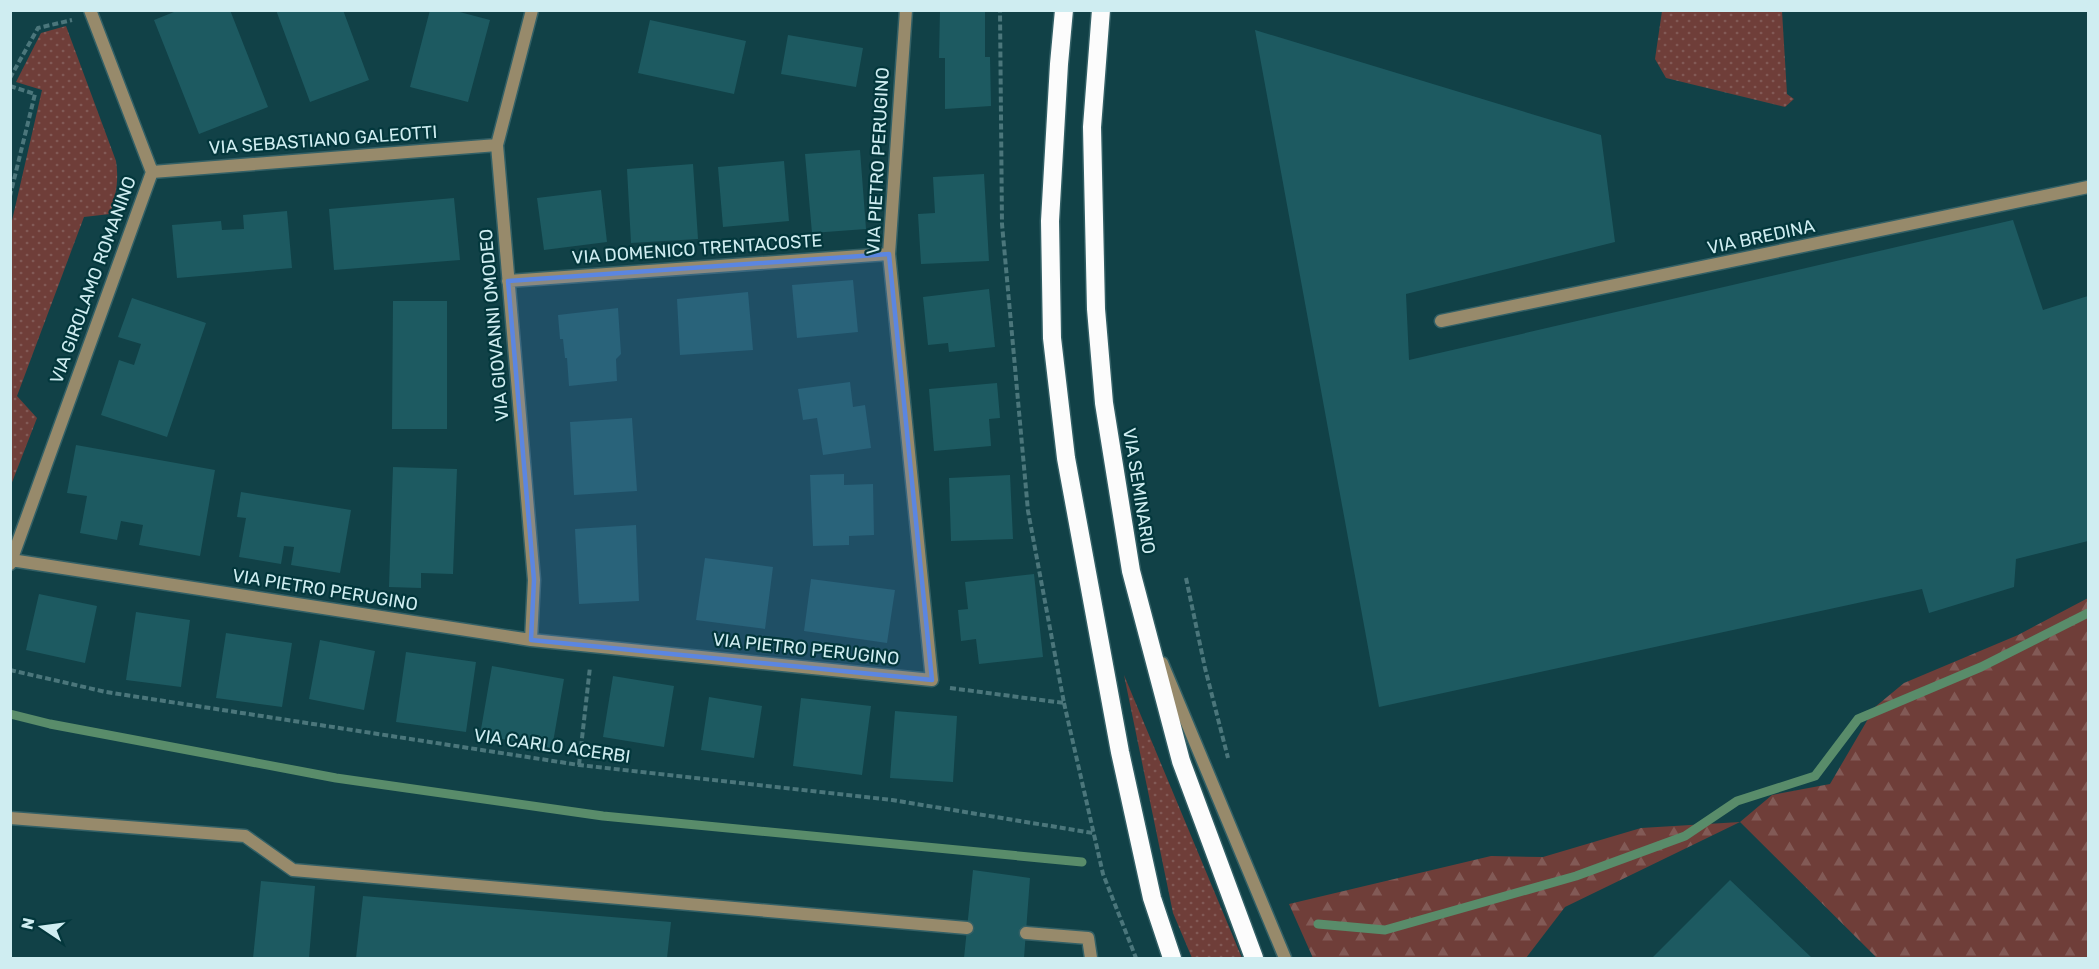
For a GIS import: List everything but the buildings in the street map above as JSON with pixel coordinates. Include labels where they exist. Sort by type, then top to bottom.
[{"type":"highway","points":[[1064,10],[1050,221],[1052,338],[1068,469],[1120,752],[1152,898],[1172,958]]},
{"type":"highway","name":"VIA SEMINARIO","points":[[1101,10],[1092,128],[1096,309],[1104,403],[1131,571],[1181,761],[1254,958]]},
{"type":"street","name":"VIA GIOVANNI OMODEO","points":[[531,640],[534,580],[497,145],[532,10]]},
{"type":"street","name":"VIA PIETRO PERUGINO","points":[[11,562],[531,640],[932,680],[889,254],[906,10]]},
{"type":"street","name":"VIA GIROLAMO ROMANINO","points":[[11,562],[152,172],[91,13]]},
{"type":"street","name":"VIA SEBASTIANO GALEOTTI","points":[[152,172],[497,145]]},
{"type":"street","name":"VIA BREDINA","points":[[1441,321],[2088,187]]},
{"type":"street","name":"VIA DOMENICO TRENTACOSTE","points":[[507,281],[889,254]]},
{"type":"street","points":[[1143,617],[1285,958]]},
{"type":"street","points":[[10,818],[245,836],[293,870],[967,928]]},
{"type":"street","points":[[1026,933],[1088,938],[1091,958]]},
{"type":"path","points":[[1000,10],[1002,224],[1028,511],[1064,703],[1102,873],[1136,958]]},
{"type":"path","points":[[10,78],[38,28],[91,13]]},
{"type":"path","points":[[10,86],[35,94],[10,196]]},
{"type":"path","points":[[1186,578],[1205,668],[1231,767]]},
{"type":"path","points":[[579,765],[593,646]]},
{"type":"path","name":"VIA CARLO ACERBI","points":[[10,670],[106,692],[579,765],[892,801],[1093,833]]},
{"type":"path","points":[[932,680],[949,688],[1064,703]]},
{"type":"highlighted area","points":[[889,254],[932,680],[531,640],[534,580],[508,281]]},
{"type":"green space","points":[[1662,11],[1782,11],[1787,94],[1794,99],[1785,107],[1666,78],[1655,59]]},
{"type":"green space","points":[[66,26],[116,161],[116,188],[110,214],[84,217],[17,396],[37,418],[11,485],[11,225],[42,90],[16,82],[41,33]]},
{"type":"green space","points":[[2088,598],[2088,958],[1877,958],[1740,822],[1772,795],[1830,784],[1875,707],[1904,683],[2018,635]]},
{"type":"green space","points":[[1124,675],[1242,958],[1192,958],[1173,913]]},
{"type":"green space","points":[[1740,822],[1565,907],[1526,958],[1313,958],[1289,904],[1491,856],[1543,857],[1641,828]]},
{"type":"waterway","points":[[1318,924],[1385,930],[1576,876],[1685,836],[1737,801],[1815,776],[1858,719],[1981,667],[2088,613]]},
{"type":"waterway","points":[[10,714],[50,724],[336,778],[603,816],[1082,862]]}]
